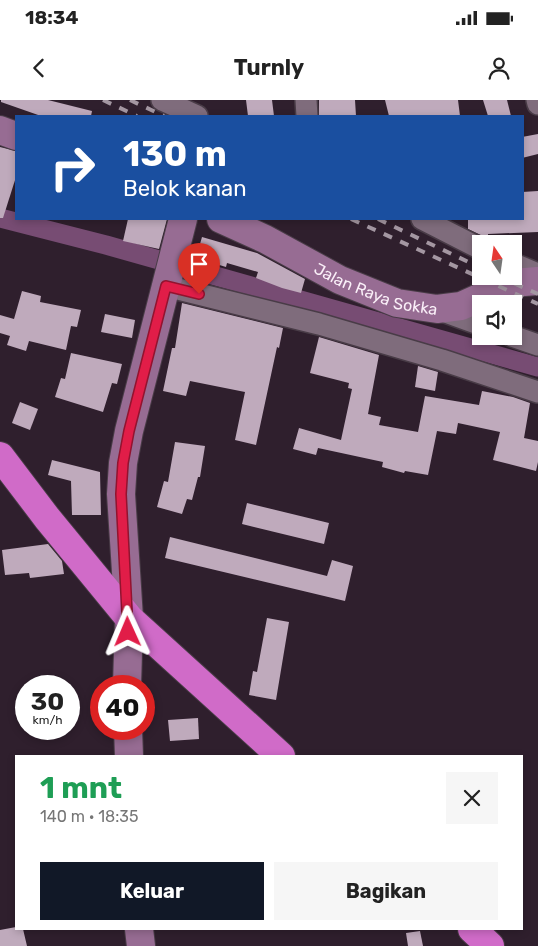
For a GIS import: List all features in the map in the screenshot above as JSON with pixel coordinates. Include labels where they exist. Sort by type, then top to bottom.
[{"type":"highway","points":[[0,456],[47,518],[128,618],[281,755]]},
{"type":"highway","points":[[473,930],[490,946]]},
{"type":"street","points":[[162,100],[195,115]]},
{"type":"street","points":[[306,100],[307,115]]},
{"type":"street","points":[[537,100],[538,104]]},
{"type":"street","points":[[0,130],[15,136]]},
{"type":"street","points":[[127,675],[128,618],[121,494],[123,463],[129,431],[182,220]]},
{"type":"street","name":"Jalan Raya Sokka","points":[[223,220],[265,239],[340,280],[370,294],[397,303],[437,309],[461,306],[512,283],[538,281]]},
{"type":"street","points":[[424,220],[472,244]]},
{"type":"street","points":[[522,267],[538,274]]},
{"type":"street","points":[[171,268],[319,324],[442,360],[538,392]]},
{"type":"street","points":[[437,309],[472,322]]},
{"type":"street","points":[[522,340],[538,346]]},
{"type":"street","points":[[128,740],[129,755]]},
{"type":"street","points":[[139,930],[141,946]]},
{"type":"building","points":[[1,100],[48,100],[92,111],[91,115],[38,115],[1,102]]},
{"type":"building","points":[[246,100],[272,100],[274,115],[248,115]]},
{"type":"building","points":[[319,100],[355,100],[356,115],[319,115]]},
{"type":"building","points":[[385,100],[458,100],[460,115],[389,115]]},
{"type":"building","points":[[483,100],[507,100],[511,115],[488,115]]},
{"type":"building","points":[[538,134],[538,154],[524,158],[524,137]]},
{"type":"building","points":[[0,147],[15,151],[15,180],[3,218],[0,218]]},
{"type":"building","points":[[538,191],[538,232],[481,235],[468,229],[468,220],[524,220],[524,192]]},
{"type":"building","points":[[128,220],[167,220],[159,249],[123,241]]},
{"type":"building","points":[[202,237],[257,253],[305,279],[301,293],[256,278],[258,272],[227,263],[226,267],[196,258]]},
{"type":"building","points":[[22,291],[41,296],[40,302],[81,310],[77,327],[71,326],[66,350],[29,341],[26,351],[7,345],[10,336],[0,333],[0,315],[14,319]]},
{"type":"building","points":[[182,303],[283,328],[279,348],[277,347],[256,445],[235,440],[245,392],[190,381],[186,396],[163,391],[172,348],[175,348]]},
{"type":"building","points":[[105,314],[135,320],[132,338],[101,332]]},
{"type":"building","points":[[319,337],[379,355],[368,414],[381,417],[379,425],[418,432],[425,396],[479,405],[482,391],[513,397],[530,403],[524,438],[538,441],[536,471],[493,460],[500,432],[458,423],[456,434],[437,431],[428,475],[405,471],[404,473],[382,467],[383,462],[318,448],[316,455],[293,449],[299,428],[341,440],[352,389],[348,388],[349,383],[310,373]]},
{"type":"building","points":[[71,353],[122,364],[117,384],[112,383],[103,412],[55,397],[61,378],[65,379]]},
{"type":"building","points":[[418,366],[438,372],[435,391],[415,387]]},
{"type":"building","points":[[20,402],[38,409],[30,430],[12,423]]},
{"type":"building","points":[[175,442],[205,446],[200,477],[198,477],[192,500],[187,499],[182,514],[157,507],[164,481],[168,482]]},
{"type":"building","points":[[52,460],[100,472],[101,515],[72,515],[71,481],[48,475]]},
{"type":"building","points":[[247,503],[329,523],[324,544],[242,524]]},
{"type":"building","points":[[170,537],[327,576],[332,560],[353,566],[345,601],[165,558]]},
{"type":"building","points":[[48,544],[62,561],[64,574],[30,578],[29,573],[5,575],[2,550]]},
{"type":"building","points":[[267,618],[289,622],[276,700],[249,695],[253,671],[257,672]]},
{"type":"building","points":[[198,718],[199,739],[170,741],[168,720]]},
{"type":"building","points":[[15,927],[15,930],[23,930],[27,946],[0,946],[0,930]]},
{"type":"building","points":[[420,931],[423,946],[408,946],[406,933]]},
{"type":"waterway","points":[[0,218],[106,245],[538,367]]},
{"type":"railway","points":[[103,100],[135,115]]},
{"type":"railway","points":[[130,100],[162,115]]},
{"type":"railway","points":[[353,220],[538,304]]},
{"type":"railway","points":[[380,220],[472,264]]},
{"type":"railway","points":[[518,285],[538,294]]},
{"type":"route","points":[[128,632],[121,494],[123,463],[129,431],[166,286],[199,294]]}]
